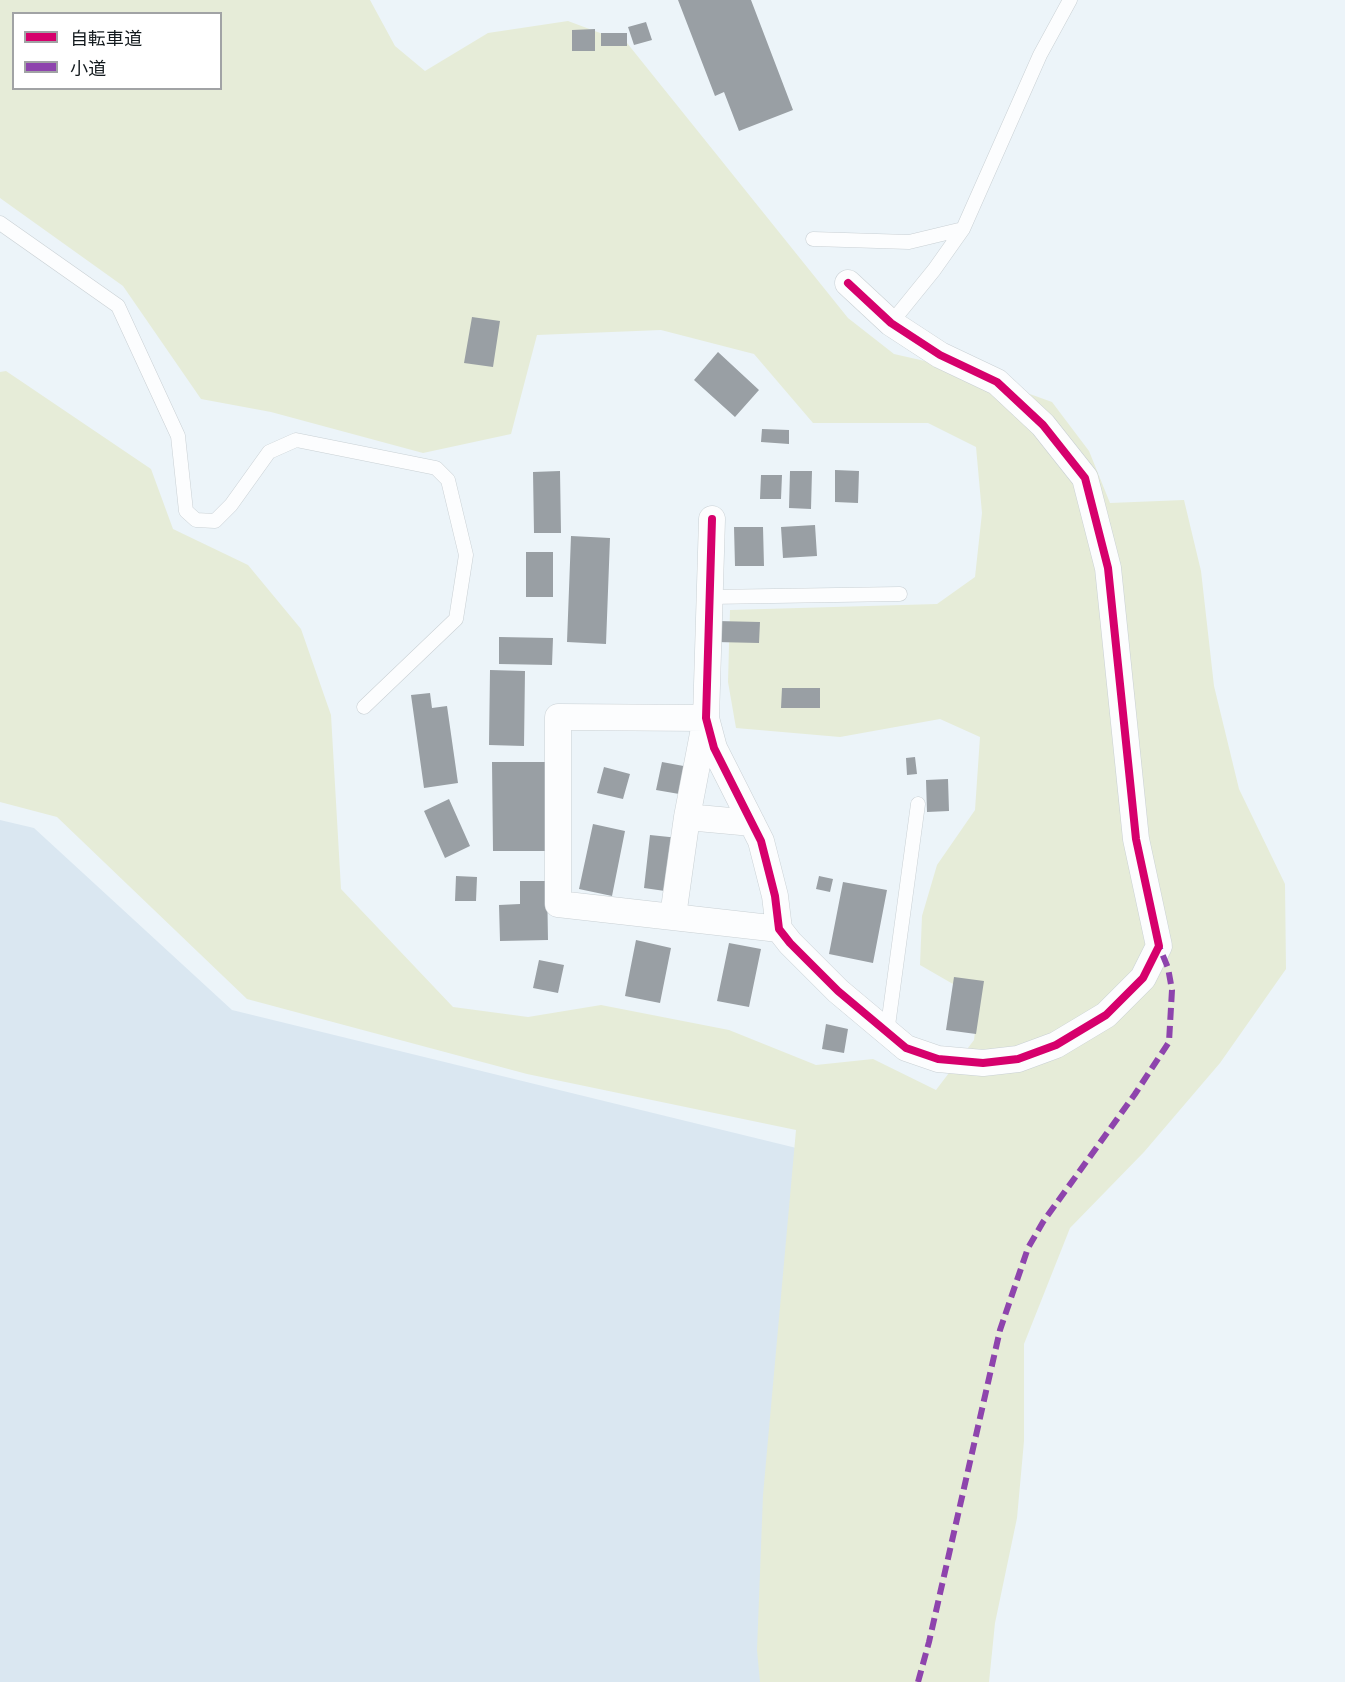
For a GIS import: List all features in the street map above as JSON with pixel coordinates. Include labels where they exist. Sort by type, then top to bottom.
[{"type":"street","points":[[706,718],[714,748],[761,841],[775,896],[779,929],[838,991],[906,1048],[938,1059],[982,1064],[1018,1059],[1056,1045],[1106,1015],[1143,978],[1159,946],[1136,839],[1108,568],[1085,478],[1043,425],[997,382],[940,355],[891,323],[848,283]]},
{"type":"street","points":[[673,916],[687,817],[706,718],[712,519]]},
{"type":"street","points":[[706,718],[558,717],[558,904],[779,929]]},
{"type":"street","points":[[687,817],[752,823]]},
{"type":"lane","points":[[891,323],[934,270],[963,229],[1040,55],[1070,0]]},
{"type":"lane","points":[[0,223],[118,306],[178,436],[186,511],[196,520],[215,521],[231,505],[270,452],[296,440],[436,468],[448,480],[466,555],[456,619],[364,707]]},
{"type":"lane","points":[[813,239],[909,242],[963,229]]},
{"type":"lane","points":[[710,597],[900,594]]},
{"type":"lane","points":[[886,1033],[918,804]]},
{"type":"shaded area","points":[[0,820],[34,828],[232,1010],[825,1155],[812,1682],[0,1682]]},
{"type":"green space","points":[[0,0],[370,0],[395,46],[425,71],[488,33],[568,21],[627,43],[848,318],[894,354],[960,369],[1052,402],[1089,451],[1110,503],[1184,500],[1201,571],[1214,686],[1239,789],[1285,884],[1286,969],[1220,1063],[1144,1152],[1070,1228],[1024,1344],[1024,1441],[1017,1518],[995,1623],[989,1682],[760,1682],[757,1650],[763,1495],[796,1130],[527,1074],[247,999],[57,817],[0,802],[0,372],[6,371],[151,469],[173,529],[248,565],[301,629],[331,715],[341,889],[453,1007],[528,1017],[601,1005],[729,1030],[816,1065],[873,1059],[936,1090],[974,1040],[979,999],[920,965],[922,916],[937,865],[975,810],[980,737],[940,719],[840,737],[736,728],[728,682],[730,610],[937,604],[975,577],[982,513],[976,447],[928,423],[813,423],[754,354],[661,330],[537,335],[511,434],[423,453],[271,412],[201,399],[123,286],[0,198]]},
{"type":"building","points":[[678,0],[751,0],[793,110],[739,131],[724,92],[715,96]]},
{"type":"building","points":[[646,22],[652,40],[634,45],[628,27]]},
{"type":"building","points":[[595,29],[595,51],[572,51],[572,30]]},
{"type":"building","points":[[601,33],[627,33],[627,46],[601,46]]},
{"type":"building","points":[[472,317],[500,321],[493,367],[464,363]]},
{"type":"building","points":[[718,352],[759,390],[735,417],[694,380]]},
{"type":"building","points":[[762,429],[789,430],[789,444],[761,442]]},
{"type":"building","points":[[835,470],[859,471],[858,503],[835,502]]},
{"type":"building","points":[[560,471],[561,533],[534,533],[533,472]]},
{"type":"building","points":[[790,471],[812,471],[811,509],[789,508]]},
{"type":"building","points":[[761,475],[782,475],[781,499],[760,499]]},
{"type":"building","points":[[815,525],[817,556],[783,558],[781,527]]},
{"type":"building","points":[[734,527],[763,527],[764,566],[735,566]]},
{"type":"building","points":[[571,536],[610,538],[606,644],[567,642]]},
{"type":"building","points":[[526,552],[553,552],[553,597],[526,597]]},
{"type":"building","points":[[717,621],[760,622],[759,643],[716,642]]},
{"type":"building","points":[[499,637],[553,638],[552,665],[499,664]]},
{"type":"building","points":[[490,670],[525,671],[524,746],[489,745]]},
{"type":"building","points":[[782,688],[820,688],[820,708],[781,708]]},
{"type":"building","points":[[430,693],[432,708],[447,706],[458,783],[424,788],[411,695]]},
{"type":"building","points":[[915,757],[917,774],[907,775],[906,758]]},
{"type":"building","points":[[492,762],[546,762],[546,851],[493,851]]},
{"type":"building","points":[[662,762],[689,767],[685,795],[656,790]]},
{"type":"building","points":[[604,767],[630,774],[623,799],[597,793]]},
{"type":"building","points":[[948,779],[949,811],[927,812],[926,780]]},
{"type":"building","points":[[449,799],[470,846],[445,858],[424,811]]},
{"type":"building","points":[[593,824],[625,831],[612,896],[579,889]]},
{"type":"building","points":[[650,835],[679,838],[672,892],[644,888]]},
{"type":"building","points":[[456,876],[477,877],[476,901],[455,901]]},
{"type":"building","points":[[819,876],[833,879],[830,892],[816,889]]},
{"type":"building","points":[[520,881],[547,881],[548,940],[500,941],[499,905],[520,904]]},
{"type":"building","points":[[843,882],[887,890],[873,963],[829,954]]},
{"type":"building","points":[[636,940],[671,948],[660,1003],[625,996]]},
{"type":"building","points":[[729,943],[761,949],[749,1007],[717,1001]]},
{"type":"building","points":[[539,960],[564,965],[558,993],[533,988]]},
{"type":"building","points":[[954,977],[984,981],[976,1034],[946,1030]]},
{"type":"building","points":[[826,1024],[848,1029],[844,1053],[822,1049]]},
{"type":"marked path","points":[[918,1682],[1000,1330],[1028,1248],[1043,1222],[1135,1094],[1169,1042],[1172,990],[1168,968],[1159,946]]},
{"type":"cycle path","points":[[712,519],[706,718],[714,748],[761,841],[775,896],[779,929],[790,943],[838,991],[906,1048],[938,1059],[983,1063],[1018,1059],[1056,1045],[1106,1015],[1143,978],[1159,946],[1136,839],[1108,568],[1085,478],[1043,425],[997,382],[940,355],[891,323],[848,283]]}]
